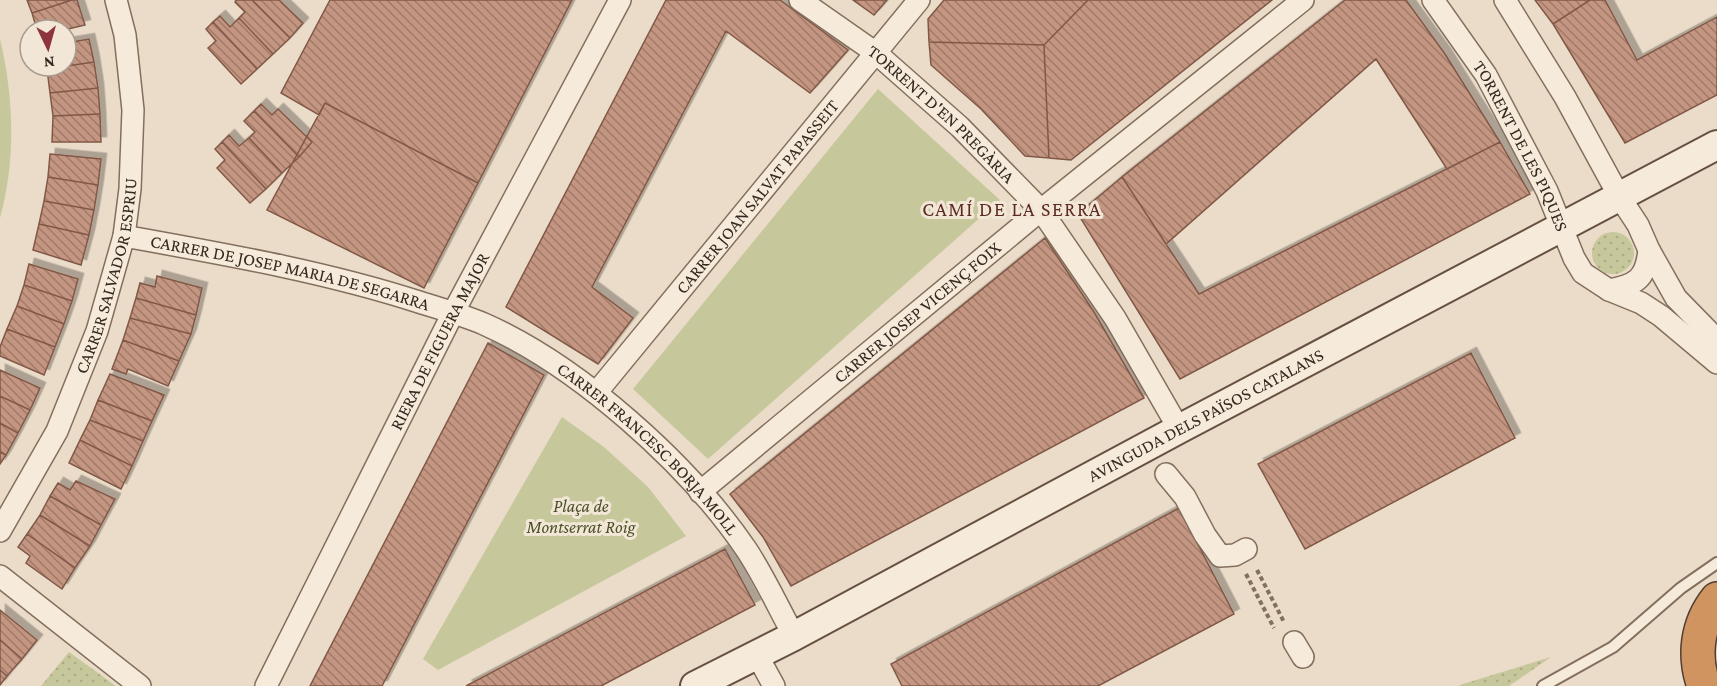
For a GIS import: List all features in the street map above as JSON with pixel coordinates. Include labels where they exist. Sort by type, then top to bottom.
[{"type":"highway","points":[[1704,686],[1699,666],[1700,636],[1703,622],[1717,599]]},
{"type":"street","name":"CARRER SALVADOR ESPRIU","points":[[0,531],[57,431],[97,331],[123,236],[130,189],[133,110],[125,35],[116,0]]},
{"type":"street","name":"RIERA DE FIGUERA MAJOR","points":[[266,686],[453,313],[620,0]]},
{"type":"street","name":"TORRENT D'EN PREGÀRIA","points":[[800,0],[876,53],[960,127],[1041,210],[1115,318],[1179,429]]},
{"type":"street","name":"CARRER JOAN SALVAT PAPASSEIT","points":[[596,393],[919,0]]},
{"type":"street","name":"CARRER JOSEP VICENÇ FOIX","points":[[700,492],[1041,210],[1303,0]]},
{"type":"street","name":"TORRENT DE LES PIQUES","points":[[1432,0],[1486,75],[1547,191],[1574,258],[1583,273],[1609,290],[1641,303],[1661,316],[1717,363]]},
{"type":"street","points":[[1505,0],[1545,62],[1677,298],[1717,340]]},
{"type":"street","name":"AVINGUDA DELS PAÏSOS CATALANS","points":[[695,686],[794,636],[1179,429],[1717,145]]},
{"type":"street","name":"CARRER DE JOSEP MARIA DE SEGARRA","points":[[123,236],[303,271],[389,292],[453,313]]},
{"type":"street","points":[[1609,290],[1630,286],[1641,276],[1647,263],[1649,250]]},
{"type":"street","name":"CARRER FRANCESC BORJA MOLL","points":[[453,313],[482,323],[510,337],[563,369],[596,393],[652,442],[700,492],[746,550],[794,636]]},
{"type":"street","points":[[1167,474],[1185,497],[1205,535],[1220,556],[1241,552]]},
{"type":"street","points":[[0,576],[140,686]]},
{"type":"street","points":[[757,654],[774,686]]},
{"type":"lane","points":[[1543,686],[1613,647],[1681,588],[1717,563]]},
{"type":"path","points":[[1241,552],[1294,652],[1241,552]]},
{"type":"green space","points":[[0,39],[8,84],[11,151],[0,218]]},
{"type":"green space","points":[[878,89],[1000,200],[708,459],[633,389]]},
{"type":"green space","points":[[1613,232],[1628,238],[1634,253],[1628,268],[1613,274],[1598,268],[1592,253],[1598,238]]},
{"type":"green space","name":"Plaça de Montserrat Roig","points":[[562,417],[604,447],[648,487],[686,536],[438,670],[423,659]]},
{"type":"green space","points":[[69,652],[116,686],[41,686]]},
{"type":"green space","points":[[1551,657],[1509,686],[1458,686],[1463,684]]},
{"type":"building","points":[[27,0],[72,0],[32,13]]},
{"type":"building","points":[[77,0],[85,25],[78,27],[78,18],[33,18],[32,13]]},
{"type":"building","points":[[236,0],[252,0],[290,38],[273,54],[239,18],[245,12],[235,2]]},
{"type":"building","points":[[252,0],[279,0],[303,23],[290,38]]},
{"type":"building","points":[[330,0],[572,0],[478,183],[325,103],[319,115],[281,93]]},
{"type":"building","points":[[666,0],[780,0],[848,50],[810,93],[726,31],[592,287],[633,318],[598,364],[506,307]]},
{"type":"building","points":[[853,0],[887,0],[874,15]]},
{"type":"building","points":[[944,0],[1088,0],[1044,45],[929,42],[928,19]]},
{"type":"building","points":[[1088,0],[1272,0],[1071,160],[1049,158],[1044,45]]},
{"type":"building","points":[[1345,0],[1406,0],[1445,54],[1500,142],[1447,169],[1376,59],[1166,244],[1122,177]]},
{"type":"building","points":[[1535,0],[1590,0],[1553,24]]},
{"type":"building","points":[[1590,0],[1605,0],[1637,60],[1717,17],[1717,95],[1625,143],[1553,24]]},
{"type":"building","points":[[220,16],[230,27],[239,18],[273,54],[257,69],[213,22]]},
{"type":"building","points":[[213,22],[257,69],[241,84],[208,48],[216,41],[206,29]]},
{"type":"building","points":[[89,39],[94,62],[78,64],[78,41]]},
{"type":"building","points":[[929,42],[1044,45],[1049,158],[1025,156],[981,109],[931,65]]},
{"type":"building","points":[[94,62],[98,88],[50,93],[48,78],[78,78],[78,64]]},
{"type":"building","points":[[98,88],[100,114],[53,116],[50,93]]},
{"type":"building","points":[[325,103],[478,183],[424,288],[267,210]]},
{"type":"building","points":[[261,104],[272,115],[278,109],[312,142],[299,157],[254,111]]},
{"type":"building","points":[[254,111],[299,157],[282,173],[249,138],[255,132],[244,121]]},
{"type":"building","points":[[100,114],[101,142],[52,142],[53,116]]},
{"type":"building","points":[[229,135],[239,146],[249,138],[282,173],[266,189],[222,142]]},
{"type":"building","points":[[222,142],[266,189],[250,203],[217,168],[225,160],[215,149]]},
{"type":"building","points":[[1500,142],[1530,194],[1180,379],[1078,214],[1122,177],[1199,294]]},
{"type":"building","points":[[50,154],[101,159],[98,185],[48,177]]},
{"type":"building","points":[[48,177],[98,185],[94,210],[44,201]]},
{"type":"building","points":[[44,201],[94,210],[89,235],[39,224]]},
{"type":"building","points":[[39,224],[89,235],[81,265],[33,250]]},
{"type":"building","points":[[1045,238],[1094,312],[1144,398],[791,586],[763,537],[730,494]]},
{"type":"building","points":[[29,264],[78,279],[72,301],[24,285]]},
{"type":"building","points":[[157,276],[202,288],[196,315],[136,298],[140,283],[155,287]]},
{"type":"building","points":[[24,285],[72,301],[64,324],[17,306]]},
{"type":"building","points":[[136,298],[196,315],[191,334],[130,318]]},
{"type":"building","points":[[17,306],[64,324],[55,347],[7,329]]},
{"type":"building","points":[[130,318],[191,334],[179,361],[123,340]]},
{"type":"building","points":[[7,329],[55,347],[44,375],[0,356],[0,347]]},
{"type":"building","points":[[123,340],[179,361],[168,386],[128,369],[126,374],[112,369]]},
{"type":"building","points":[[488,343],[544,375],[382,686],[310,686]]},
{"type":"building","points":[[1471,353],[1515,438],[1305,549],[1258,464]]},
{"type":"building","points":[[0,370],[40,388],[30,410],[0,396]]},
{"type":"building","points":[[110,374],[164,395],[152,421],[98,400]]},
{"type":"building","points":[[0,396],[30,410],[18,433],[0,423]]},
{"type":"building","points":[[98,400],[152,421],[143,441],[90,420]]},
{"type":"building","points":[[90,420],[143,441],[132,466],[80,440]]},
{"type":"building","points":[[0,423],[18,433],[6,455],[0,452]]},
{"type":"building","points":[[80,440],[132,466],[121,489],[69,463]]},
{"type":"building","points":[[0,452],[6,455],[0,464]]},
{"type":"building","points":[[76,481],[115,499],[101,525],[50,496],[58,483],[70,490]]},
{"type":"building","points":[[50,496],[101,525],[90,546],[40,515]]},
{"type":"building","points":[[1179,508],[1234,614],[1098,686],[902,686],[891,664]]},
{"type":"building","points":[[40,515],[90,546],[75,568],[27,534]]},
{"type":"building","points":[[27,534],[75,568],[62,589],[26,563],[30,556],[18,547]]},
{"type":"building","points":[[725,549],[755,605],[601,686],[466,686]]},
{"type":"building","points":[[0,610],[37,640],[22,659],[0,640]]},
{"type":"building","points":[[0,640],[22,659],[7,676],[0,670]]},
{"type":"building","points":[[0,670],[7,676],[0,685]]},
{"type":"district","name":"CAMÍ DE LA SERRA","points":[[1012,209]]}]
